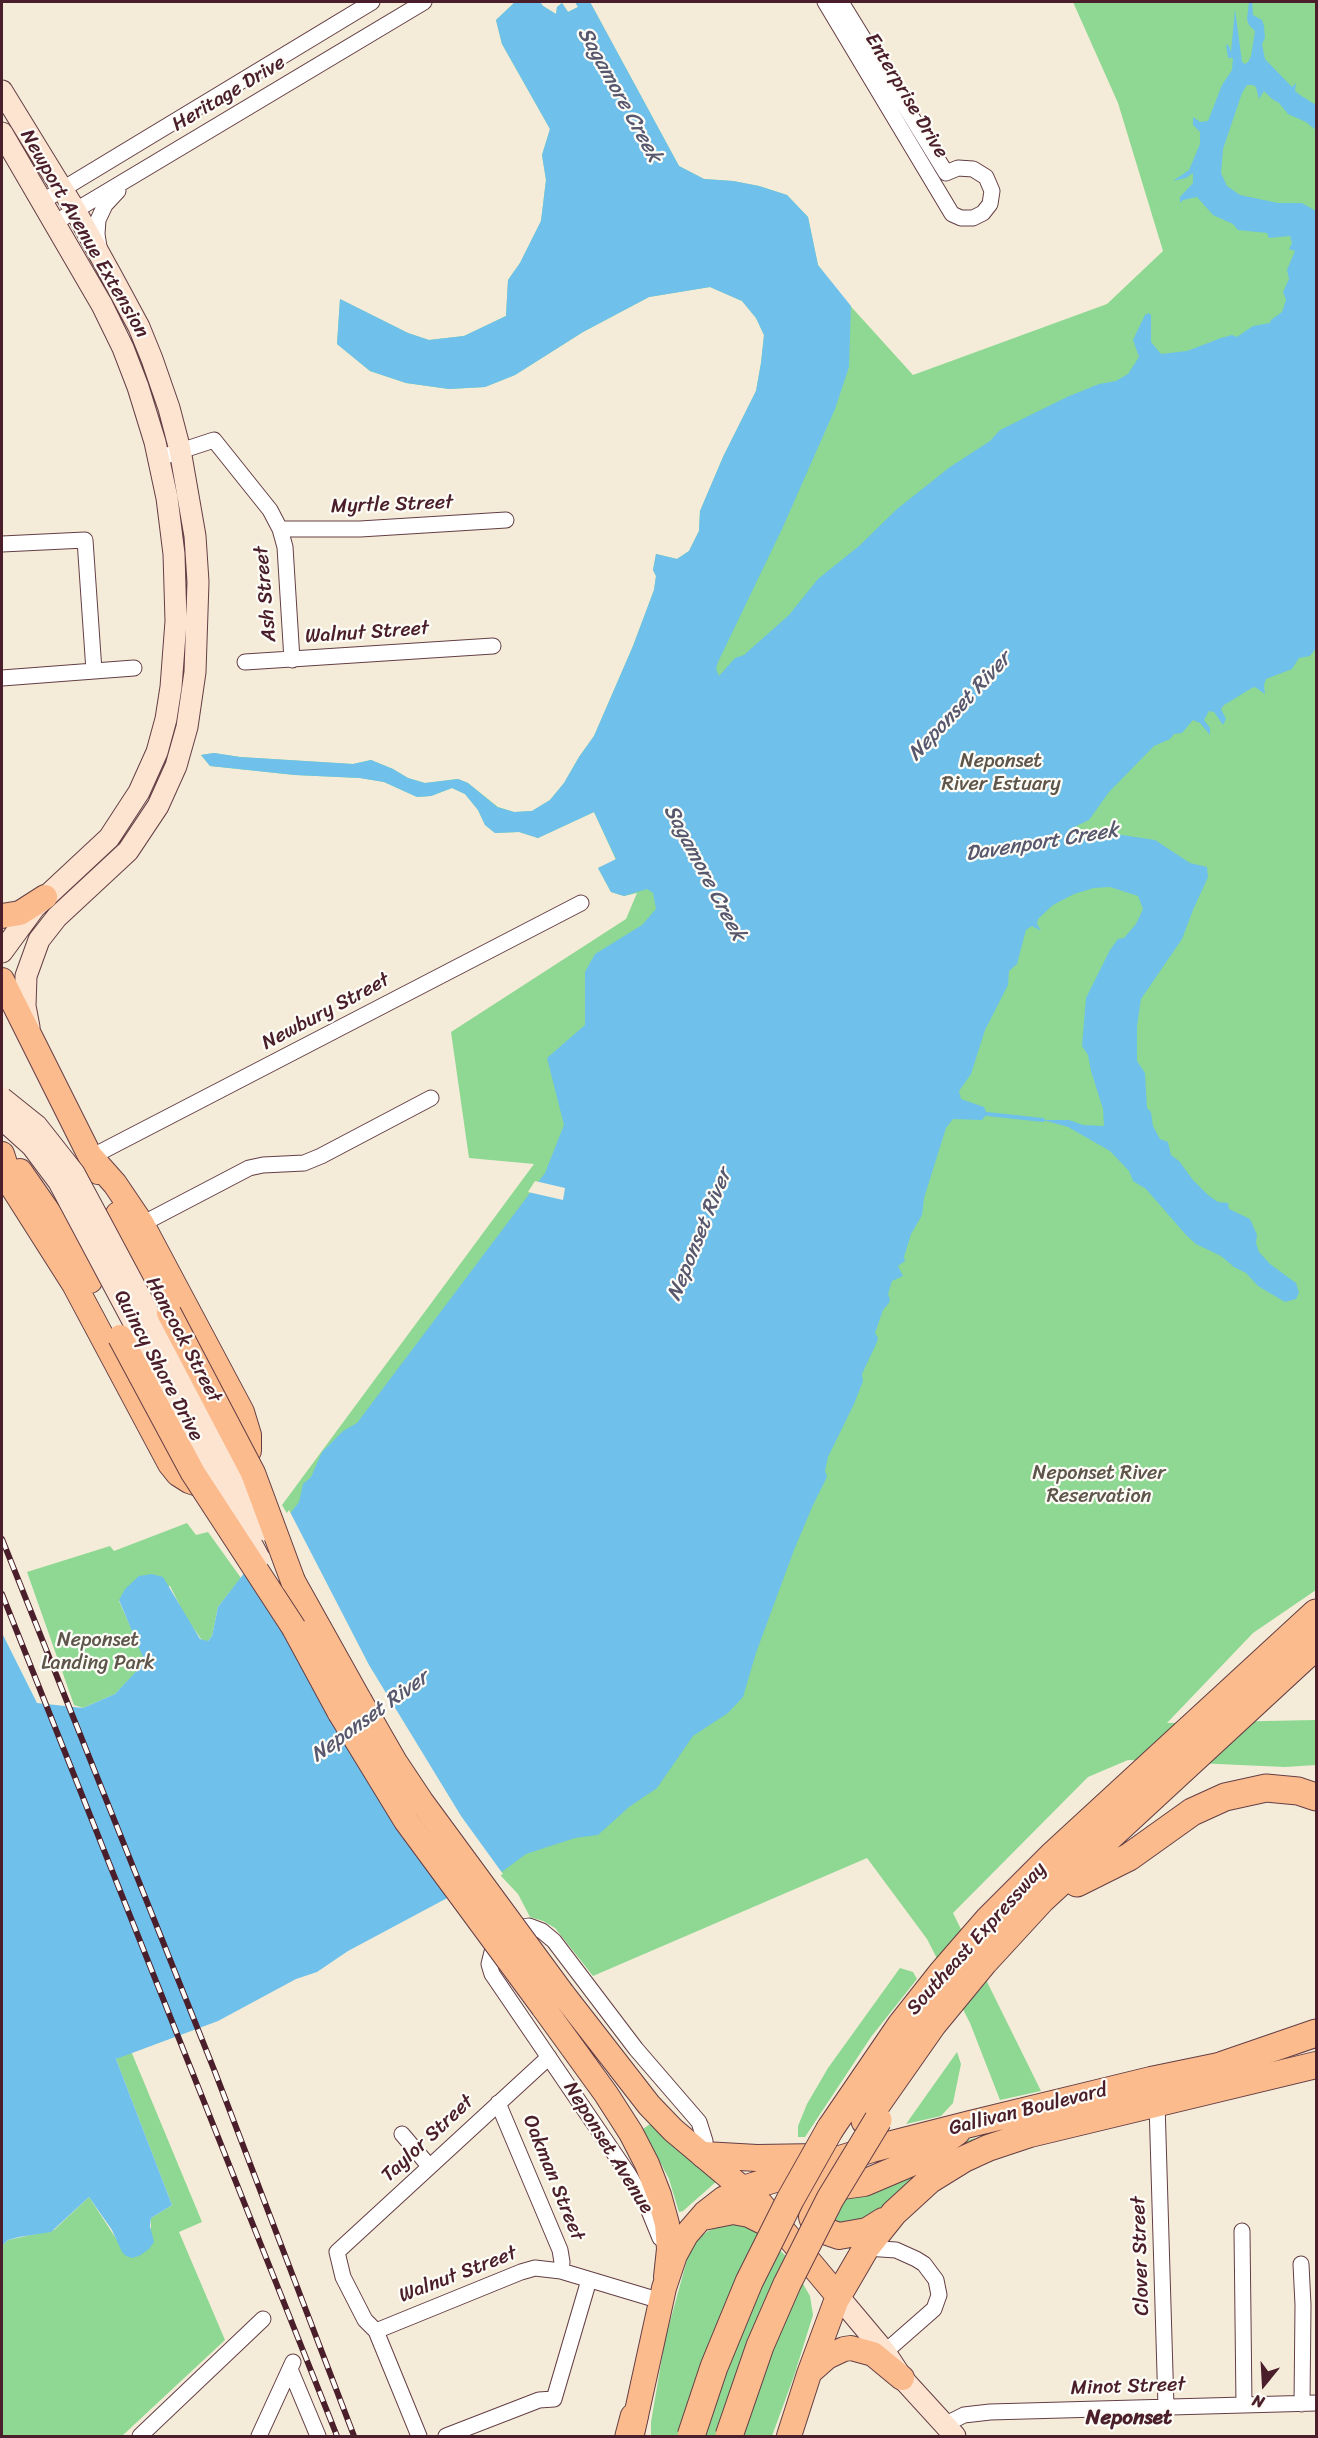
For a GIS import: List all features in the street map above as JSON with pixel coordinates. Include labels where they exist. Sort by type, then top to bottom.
[{"type":"highway","name":"Southeast Expressway","points":[[691,2436],[714,2367],[749,2282],[790,2200],[854,2125],[930,2016],[981,1955],[1060,1848],[1317,1613]]},
{"type":"highway","points":[[981,1955],[1060,1864],[1317,1628]]},
{"type":"highway","points":[[981,1955],[1317,1646]]},
{"type":"highway","name":"Southeast Expressway","points":[[729,2436],[760,2346],[794,2269],[830,2199],[874,2062],[930,2016],[981,1955],[1050,1907],[1317,1662]]},
{"type":"highway","points":[[1077,1883],[1129,1857],[1192,1812],[1225,1797],[1266,1788],[1298,1791],[1317,1797]]},
{"type":"highway","points":[[1223,2065],[1317,2033]]},
{"type":"highway","name":"Gallivan Boulevard","points":[[743,2189],[872,2149],[1151,2080],[1223,2065],[1315,2062]]},
{"type":"highway","name":"Gallivan Boulevard","points":[[838,2296],[866,2248],[894,2213],[930,2180],[964,2159],[1030,2134],[1315,2062]]},
{"type":"highway","points":[[894,2213],[867,2230],[846,2236],[821,2231],[816,2228],[812,2217],[817,2200],[824,2191],[864,2183],[918,2160],[970,2124]]},
{"type":"highway","points":[[702,2436],[742,2329],[781,2246],[854,2125]]},
{"type":"highway","points":[[716,2436],[750,2342],[777,2279],[854,2125]]},
{"type":"highway","points":[[704,2155],[789,2158],[872,2149]]},
{"type":"main road","name":"Newport Avenue Extension","points":[[2,92],[75,210],[122,294],[148,348],[169,408],[180,450],[195,536],[198,604],[195,672],[184,743],[165,794],[128,851],[57,917],[36,946],[29,965],[25,990],[32,1039]]},
{"type":"main road","name":"Newport Avenue Extension","points":[[2,133],[56,222],[123,348],[148,417],[159,458],[171,531],[176,597],[173,663],[163,730],[145,782],[122,821],[100,847],[45,897],[21,924],[2,952]]},
{"type":"main road","points":[[2,916],[20,913],[45,897]]},
{"type":"main road","name":"Hancock Street","points":[[2,980],[169,1313],[253,1473],[293,1581],[350,1707]]},
{"type":"main road","points":[[2,1020],[20,1027],[32,1039]]},
{"type":"main road","name":"Quincy Shore Drive","points":[[2,1098],[45,1135],[74,1173],[293,1581]]},
{"type":"main road","name":"Quincy Shore Drive","points":[[2,1119],[32,1146],[65,1192],[231,1503],[294,1628]]},
{"type":"main road","points":[[2,1141],[63,1233],[170,1464],[178,1474],[198,1484],[206,1484],[223,1477],[244,1460],[249,1451],[242,1412],[142,1224],[115,1184],[91,1157]]},
{"type":"main road","points":[[2,1154],[13,1188],[114,1342],[194,1473],[294,1628],[350,1707],[389,1752],[421,1801],[562,1993],[649,2105],[769,2213],[885,2352],[902,2378]]},
{"type":"main road","points":[[2,1198],[34,1247],[114,1342]]},
{"type":"main road","name":"Neponset Avenue","points":[[350,1707],[369,1764],[406,1821],[606,2094],[631,2133],[647,2164],[667,2224],[669,2249],[666,2277]]},
{"type":"main road","points":[[633,2432],[666,2277],[680,2244],[699,2219],[723,2199],[743,2189]]},
{"type":"main road","points":[[699,2219],[725,2213],[749,2215],[774,2227],[799,2249]]},
{"type":"main road","points":[[789,2436],[838,2296]]},
{"type":"main road","points":[[809,2374],[827,2357],[844,2349],[865,2350],[880,2359],[902,2378],[949,2431]]},
{"type":"street","name":"Heritage Drive","points":[[43,201],[372,2]]},
{"type":"street","name":"Heritage Drive","points":[[56,222],[424,2]]},
{"type":"street","name":"Enterprise Drive","points":[[825,2],[940,177],[841,2]]},
{"type":"street","points":[[100,256],[96,234],[98,220],[105,205],[127,181]]},
{"type":"street","name":"Ash Street","points":[[180,450],[214,440],[270,510],[280,529],[285,547],[292,660]]},
{"type":"street","points":[[159,458],[180,450]]},
{"type":"street","name":"Myrtle Street","points":[[280,529],[360,529],[506,520]]},
{"type":"street","points":[[2,544],[86,540],[94,671]]},
{"type":"street","name":"Walnut Street","points":[[245,662],[493,646]]},
{"type":"street","points":[[2,678],[134,668]]},
{"type":"street","name":"Newbury Street","points":[[91,1157],[581,903]]},
{"type":"street","points":[[142,1224],[249,1168],[304,1163],[321,1156],[431,1098]]},
{"type":"street","name":"Neponset Avenue","points":[[666,2277],[661,2241],[643,2197],[490,1969],[490,1958],[494,1946],[512,1929],[522,1926],[536,1927],[554,1941],[636,2049],[694,2116],[704,2134],[704,2155]]},
{"type":"street","name":"Taylor Street","points":[[376,2331],[364,2320],[340,2269],[337,2252],[549,2057]]},
{"type":"street","name":"Oakman Street","points":[[498,2103],[560,2250],[561,2271]]},
{"type":"street","name":"Clover Street","points":[[1157,2103],[1166,2407]]},
{"type":"street","points":[[402,2134],[429,2166]]},
{"type":"street","points":[[1242,2231],[1244,2405]]},
{"type":"street","points":[[866,2248],[896,2250],[924,2264],[936,2280],[939,2295],[934,2308],[885,2352]]},
{"type":"street","points":[[1301,2264],[1309,2403]]},
{"type":"street","name":"Walnut Street","points":[[376,2331],[528,2269],[561,2271],[661,2301]]},
{"type":"street","points":[[446,2436],[539,2400],[554,2399],[589,2280]]},
{"type":"street","points":[[140,2436],[263,2319]]},
{"type":"street","points":[[376,2331],[419,2436]]},
{"type":"street","points":[[259,2436],[292,2365],[318,2436]]},
{"type":"street","name":"Minot Street","points":[[949,2431],[957,2417],[981,2412],[1309,2403]]},
{"type":"green space","name":"Neponset River Estuary","points":[[515,2],[540,2],[556,14],[557,7],[562,3],[568,12],[578,7],[575,2],[590,2],[679,166],[704,179],[759,186],[787,195],[808,217],[818,265],[836,290],[913,375],[1107,304],[1163,251],[1118,103],[1073,2],[1316,2],[1316,1590],[1253,1633],[1167,1723],[1316,1720],[1316,1765],[1285,1767],[1128,1760],[1088,1777],[953,1913],[1041,2091],[1000,2100],[970,2023],[927,1939],[867,1858],[593,1976],[555,1928],[530,1917],[518,1894],[502,1877],[282,1505],[534,1164],[469,1158],[451,1032],[626,919],[637,893],[624,896],[611,892],[598,868],[616,860],[594,812],[538,838],[519,832],[495,833],[485,825],[478,810],[465,794],[452,788],[431,796],[417,797],[384,782],[360,778],[295,775],[210,766],[201,755],[214,753],[240,757],[353,764],[371,760],[408,778],[425,783],[458,779],[468,783],[498,807],[514,812],[532,811],[550,800],[564,783],[594,736],[633,646],[654,590],[656,576],[653,570],[656,554],[677,559],[689,551],[699,531],[700,511],[723,457],[756,391],[761,363],[764,335],[756,318],[742,301],[710,287],[649,297],[583,332],[515,375],[485,387],[449,389],[406,383],[370,371],[337,344],[340,299],[408,333],[429,340],[464,336],[506,316],[508,280],[520,263],[541,221],[546,180],[542,155],[550,129],[502,44],[496,20]]},
{"type":"green space","name":"Neponset Landing Park","points":[[187,1523],[196,1535],[208,1532],[241,1578],[218,1607],[212,1636],[207,1642],[201,1639],[185,1616],[170,1586],[119,1601],[146,1662],[115,1694],[83,1708],[74,1705],[27,1572],[110,1546],[114,1551]]},
{"type":"green space","points":[[900,1968],[913,1972],[917,1979],[871,2037],[805,2137],[798,2137],[798,2126],[807,2104],[828,2068]]},
{"type":"green space","points":[[131,2051],[202,2222],[179,2232],[225,2340],[122,2436],[2,2436],[2,2246],[8,2240],[54,2230],[89,2197],[117,2240],[151,2234],[151,2218],[172,2205],[116,2059]]},
{"type":"green space","points":[[957,2052],[961,2064],[953,2103],[941,2116],[906,2124]]},
{"type":"green space","points":[[650,2124],[717,2181],[683,2211],[679,2212],[669,2179],[643,2129]]},
{"type":"green space","points":[[994,2134],[942,2162],[897,2192],[868,2225],[844,2230],[816,2218],[829,2194],[959,2142]]},
{"type":"green space","points":[[727,2223],[755,2227],[788,2258],[810,2296],[813,2315],[794,2376],[772,2436],[651,2436],[651,2422],[665,2340],[688,2256],[696,2240],[708,2231]]},
{"type":"water","name":"Neponset River Estuary","points":[[515,2],[540,2],[556,14],[557,7],[562,3],[568,12],[578,7],[575,2],[590,2],[679,166],[704,179],[759,186],[787,195],[808,217],[818,265],[851,306],[849,367],[835,409],[782,529],[718,662],[716,669],[719,676],[735,658],[744,655],[789,615],[818,579],[859,546],[897,509],[950,467],[990,441],[1000,430],[1067,397],[1099,384],[1116,381],[1128,374],[1139,357],[1133,340],[1145,315],[1149,313],[1151,315],[1151,342],[1161,354],[1187,351],[1232,335],[1237,337],[1253,326],[1270,323],[1282,312],[1286,300],[1283,292],[1289,279],[1287,270],[1295,251],[1289,249],[1292,243],[1290,236],[1269,238],[1267,233],[1238,230],[1233,224],[1213,215],[1197,197],[1183,200],[1180,203],[1180,197],[1193,183],[1193,173],[1186,178],[1173,181],[1189,170],[1200,144],[1200,132],[1193,125],[1193,117],[1200,122],[1208,121],[1222,85],[1232,70],[1233,58],[1228,58],[1226,44],[1231,52],[1235,9],[1242,62],[1245,64],[1248,62],[1251,56],[1255,31],[1247,19],[1249,2],[1252,2],[1253,15],[1262,20],[1264,26],[1265,38],[1262,44],[1265,59],[1292,87],[1296,83],[1295,91],[1316,105],[1316,130],[1306,122],[1288,114],[1264,91],[1259,99],[1256,87],[1247,85],[1242,93],[1223,149],[1221,173],[1227,186],[1240,195],[1278,203],[1302,203],[1316,211],[1316,648],[1310,656],[1299,658],[1292,669],[1266,679],[1265,694],[1255,687],[1224,705],[1221,709],[1226,719],[1223,725],[1214,712],[1209,711],[1204,720],[1210,728],[1210,735],[1200,723],[1193,720],[1182,733],[1174,734],[1170,739],[1154,746],[1109,792],[1089,820],[1068,830],[1071,834],[1096,831],[1155,840],[1190,863],[1207,867],[1208,877],[1182,939],[1141,999],[1137,1026],[1137,1061],[1145,1073],[1147,1108],[1151,1112],[1153,1126],[1160,1139],[1168,1142],[1171,1155],[1208,1195],[1218,1202],[1228,1203],[1229,1209],[1250,1219],[1257,1235],[1256,1243],[1259,1252],[1270,1264],[1296,1283],[1299,1293],[1296,1299],[1285,1302],[1258,1286],[1246,1273],[1221,1256],[1196,1244],[1186,1235],[1146,1189],[1133,1181],[1129,1171],[1110,1151],[1068,1127],[1043,1120],[1069,1120],[1083,1125],[1104,1126],[1103,1109],[1088,1055],[1082,1046],[1086,998],[1110,950],[1118,939],[1124,938],[1136,924],[1143,909],[1138,896],[1110,887],[1094,888],[1074,894],[1053,905],[1038,919],[1037,924],[1041,931],[1032,926],[1026,930],[1017,964],[1009,971],[1008,985],[985,1030],[971,1074],[959,1091],[961,1099],[984,1107],[987,1114],[982,1120],[953,1119],[946,1128],[924,1198],[922,1215],[911,1234],[904,1257],[905,1261],[898,1266],[903,1276],[892,1281],[888,1294],[889,1303],[883,1310],[875,1333],[878,1338],[877,1342],[862,1374],[863,1381],[854,1404],[828,1457],[825,1471],[827,1477],[794,1550],[756,1653],[743,1697],[728,1713],[693,1736],[657,1788],[629,1807],[598,1835],[575,1838],[526,1854],[503,1871],[466,1888],[348,1951],[317,1972],[296,1979],[218,2021],[116,2059],[172,2205],[151,2218],[150,2226],[154,2242],[149,2249],[139,2256],[132,2258],[126,2256],[112,2230],[89,2197],[51,2232],[8,2240],[2,2246],[2,1633],[37,1703],[83,1708],[115,1694],[145,1662],[119,1600],[125,1589],[139,1576],[152,1574],[163,1577],[200,1639],[208,1641],[212,1636],[218,1607],[299,1502],[303,1484],[311,1477],[322,1452],[343,1431],[357,1423],[545,1173],[564,1125],[547,1058],[585,1025],[585,972],[595,954],[642,925],[656,909],[653,893],[647,889],[624,896],[611,892],[598,868],[616,859],[594,812],[538,838],[519,832],[495,833],[485,825],[478,810],[465,794],[452,788],[431,796],[417,797],[384,782],[360,778],[295,775],[210,766],[201,755],[214,753],[240,757],[353,764],[371,760],[408,778],[425,783],[458,779],[468,783],[497,807],[514,812],[532,811],[550,800],[564,783],[594,736],[633,646],[654,590],[656,576],[653,570],[656,554],[677,559],[689,551],[699,531],[700,511],[723,457],[756,391],[764,335],[756,318],[742,301],[710,287],[649,297],[583,332],[515,375],[485,387],[449,389],[406,383],[370,371],[337,344],[340,299],[408,333],[429,340],[464,336],[506,316],[508,280],[520,263],[541,221],[546,180],[542,155],[550,129],[502,44],[496,20]]},
{"type":"pier","points":[[535,1181],[565,1188],[563,1200],[528,1192]]},
{"type":"pier","points":[[289,1510],[369,1665],[461,1816],[503,1874],[467,1890],[245,1568]]},
{"type":"waterway","points":[[987,1114],[1043,1120]]},
{"type":"railway","points":[[2,1539],[215,2072],[354,2436]]},
{"type":"railway","points":[[2,1594],[337,2436]]},
{"type":"district","name":"Neponset","points":[[1129,2419]]},
{"type":"water label","name":"Sagamore Creek","points":[[619,95]]},
{"type":"water label","name":"Neponset River","points":[[960,707]]},
{"type":"water label","name":"Davenport Creek","points":[[1042,843]]},
{"type":"water label","name":"Sagamore Creek","points":[[704,873]]},
{"type":"water label","name":"Neponset River","points":[[700,1235]]},
{"type":"water label","name":"Neponset River","points":[[370,1717]]},
{"type":"park label","name":"Neponset River Reservation","points":[[1099,1486]]}]
